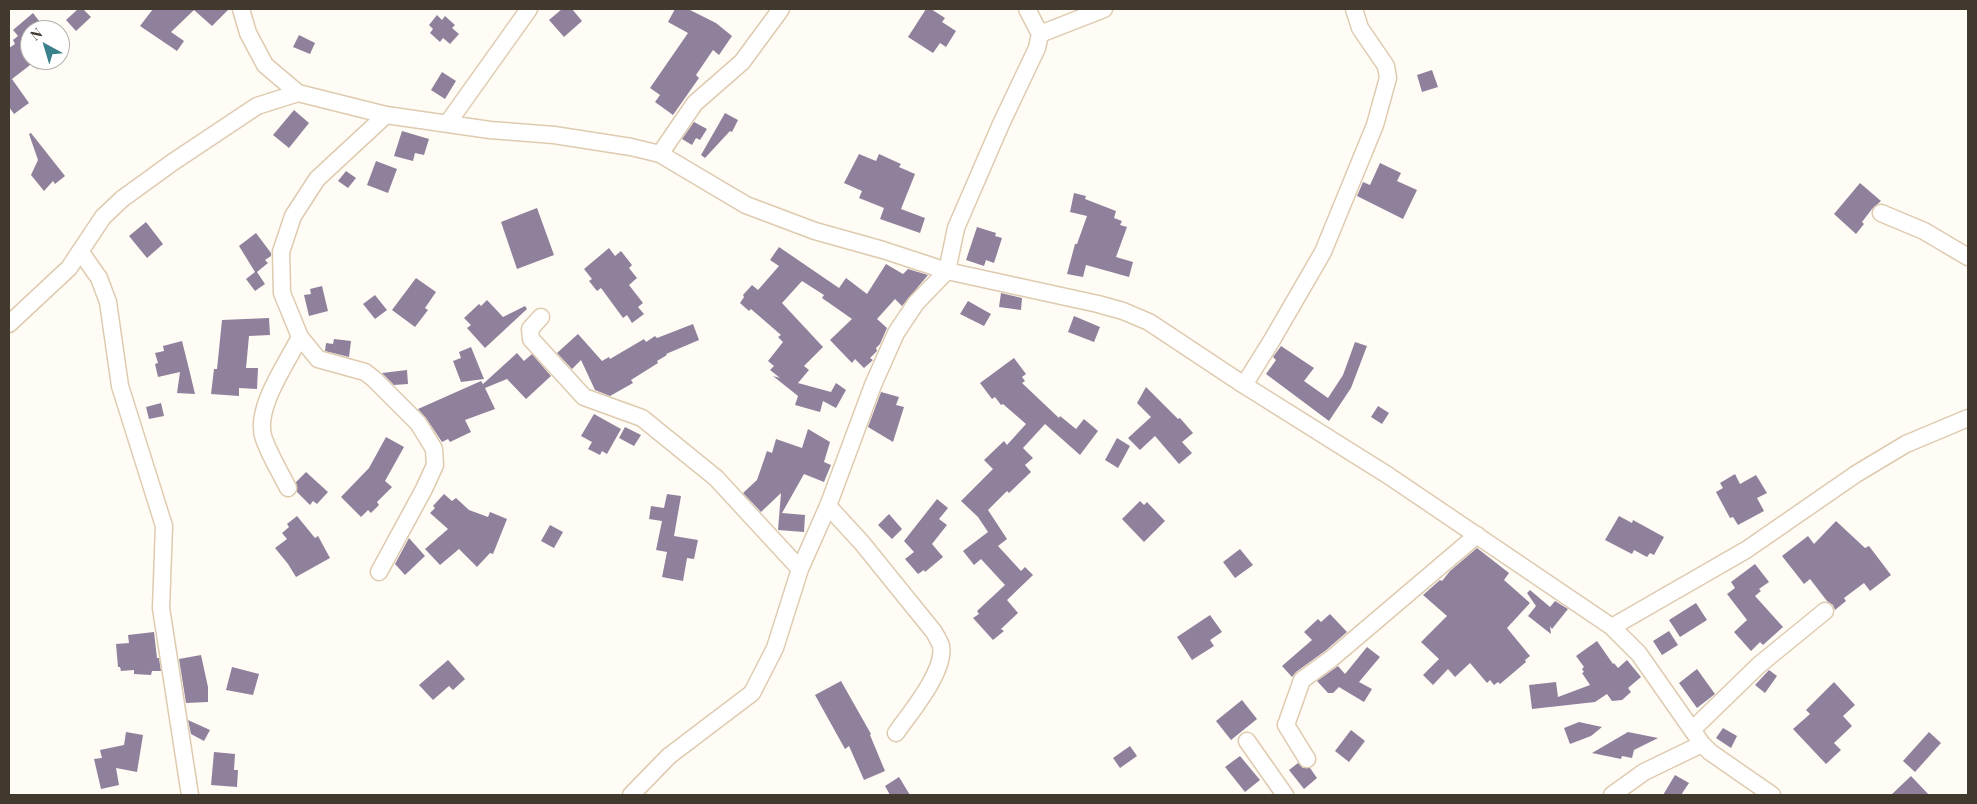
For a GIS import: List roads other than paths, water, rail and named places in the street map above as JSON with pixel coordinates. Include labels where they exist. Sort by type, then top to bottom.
[{"type":"street","points":[[241,9],[248,33],[265,65],[298,93],[386,114],[447,124],[554,136],[660,154],[746,205],[815,231],[883,250],[947,271],[1123,310],[1149,322],[1244,385],[1389,476],[1612,627],[1639,654],[1702,744],[1710,752],[1772,795]]},
{"type":"street","points":[[447,124],[529,9]]},
{"type":"street","points":[[660,154],[695,103],[742,62],[781,9]]},
{"type":"street","points":[[631,795],[668,756],[752,692],[775,648],[800,569],[828,506],[873,385],[896,333],[916,303],[947,271],[956,228],[1001,124],[1037,48],[1040,34],[1027,9]]},
{"type":"street","points":[[1040,34],[1104,9]]},
{"type":"street","points":[[1244,385],[1322,252],[1375,125],[1388,78],[1386,66],[1360,28],[1354,9]]},
{"type":"street","points":[[9,324],[69,268],[103,217],[129,194],[257,106],[298,93]]},
{"type":"street","points":[[379,572],[428,481],[435,465],[434,449],[418,423],[374,379],[365,372],[318,359],[300,337],[282,292],[282,252],[293,216],[317,179],[386,114]]},
{"type":"street","points":[[1881,213],[1924,231],[1968,257]]},
{"type":"street","points":[[80,251],[99,278],[108,302],[120,386],[164,526],[161,608],[190,795]]},
{"type":"street","points":[[541,317],[530,329],[532,339],[584,397],[642,418],[716,478],[800,569]]},
{"type":"street","points":[[288,488],[263,438],[261,422],[266,403],[300,337]]},
{"type":"street","points":[[1612,627],[1746,550],[1856,474],[1906,444],[1968,418]]},
{"type":"street","points":[[828,506],[862,543],[928,624],[941,647],[940,662],[927,688],[896,733]]},
{"type":"street","points":[[1307,759],[1286,725],[1302,680],[1331,659],[1477,536]]},
{"type":"street","points":[[1693,729],[1759,665],[1825,611]]},
{"type":"street","points":[[1247,741],[1285,795]]},
{"type":"street","points":[[1612,795],[1644,772],[1702,744]]}]
